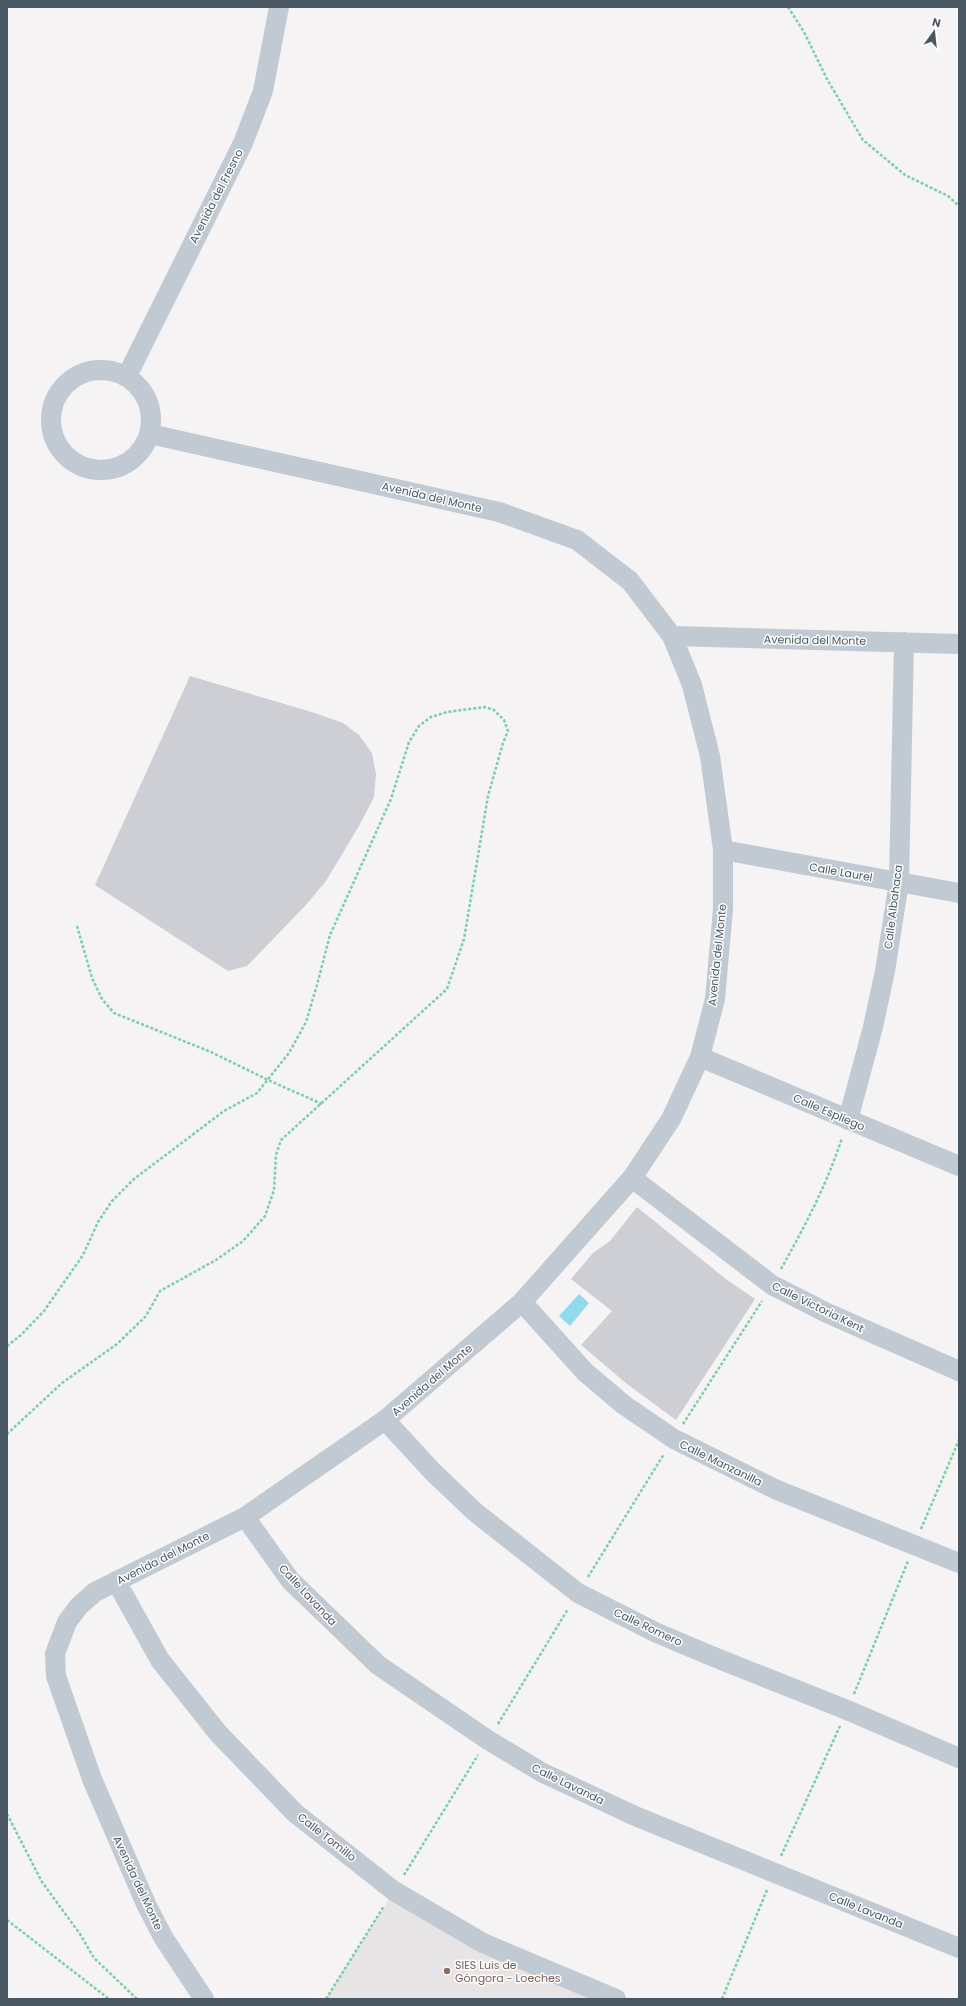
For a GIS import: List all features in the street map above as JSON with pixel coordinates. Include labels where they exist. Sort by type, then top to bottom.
[{"type":"street","name":"Avenida del Fresno","points":[[127,376],[243,143],[257,110],[263,91],[279,7]]},
{"type":"street","points":[[97,369],[112,370],[127,376],[140,386],[149,401],[152,417],[150,434],[143,449],[130,462],[115,469],[98,470],[81,466],[68,458],[59,447],[53,434],[50,420],[53,405],[59,391],[70,380],[83,372],[97,369]]},
{"type":"street","name":"Avenida del Monte","points":[[150,434],[499,512],[577,540],[630,581],[672,636],[692,685],[710,756],[723,850],[723,909],[715,999],[700,1057],[671,1119],[632,1178],[522,1302],[385,1420],[245,1517],[95,1592],[79,1606],[67,1622],[55,1654],[56,1676],[92,1779],[146,1904],[163,1937],[204,1999]]},
{"type":"street","name":"Avenida del Monte","points":[[672,636],[959,644]]},
{"type":"street","name":"Calle Albahaca","points":[[848,1120],[873,1027],[885,971],[899,882],[904,642]]},
{"type":"street","name":"Calle Laurel","points":[[723,850],[959,893]]},
{"type":"street","name":"Calle Espliego","points":[[700,1057],[959,1166]]},
{"type":"street","name":"Calle Victoria Kent","points":[[632,1178],[772,1285],[827,1313],[959,1371]]},
{"type":"street","name":"Calle Manzanilla","points":[[522,1302],[585,1372],[624,1405],[674,1439],[777,1490],[959,1564]]},
{"type":"street","name":"Calle Romero","points":[[385,1420],[433,1472],[475,1512],[578,1593],[658,1633],[714,1658],[847,1710],[959,1758]]},
{"type":"street","name":"Calle Lavanda","points":[[245,1517],[290,1580],[378,1665],[488,1740],[543,1773],[634,1816],[959,1948]]},
{"type":"street","name":"Calle Tomillo","points":[[116,1581],[160,1660],[218,1733],[295,1812],[394,1890],[483,1943],[616,1999]]},
{"type":"path","points":[[788,7],[804,32],[827,79],[863,140],[905,174],[948,196],[959,206]]},
{"type":"path","points":[[7,1346],[21,1335],[44,1311],[83,1255],[98,1222],[112,1201],[134,1179],[224,1111],[257,1093],[289,1053],[306,1022],[330,935],[391,799],[409,742],[419,726],[431,717],[447,712],[485,707],[494,710],[504,720],[508,731],[503,743],[488,796],[464,939],[447,989],[281,1140],[276,1155],[274,1190],[265,1216],[243,1241],[216,1260],[160,1291],[146,1316],[117,1344],[62,1384],[7,1434]]},
{"type":"path","points":[[77,926],[92,978],[102,999],[114,1013],[211,1052],[322,1104]]},
{"type":"path","points":[[772,1285],[815,1205],[833,1166],[848,1120]]},
{"type":"path","points":[[7,1814],[42,1882],[80,1934],[94,1958],[137,1999]]},
{"type":"path","points":[[326,1999],[394,1890]]},
{"type":"path","points":[[7,1920],[109,1999]]},
{"type":"shaded area","name":"SIES Luis de Góngora - Loeches","points":[[394,1891],[616,1999],[326,1999]]},
{"type":"water","points":[[579,1294],[589,1303],[570,1326],[559,1316]]},
{"type":"building","points":[[190,676],[315,713],[343,723],[359,735],[372,753],[376,774],[374,797],[359,826],[326,881],[305,906],[247,966],[228,971],[95,885]]},
{"type":"building","points":[[637,1207],[727,1280],[755,1299],[676,1420],[627,1384],[581,1345],[612,1311],[571,1279],[593,1253],[610,1241]]},
{"type":"place","name":"SIES Luis de Góngora - Loeches","points":[[447,1971]]}]
